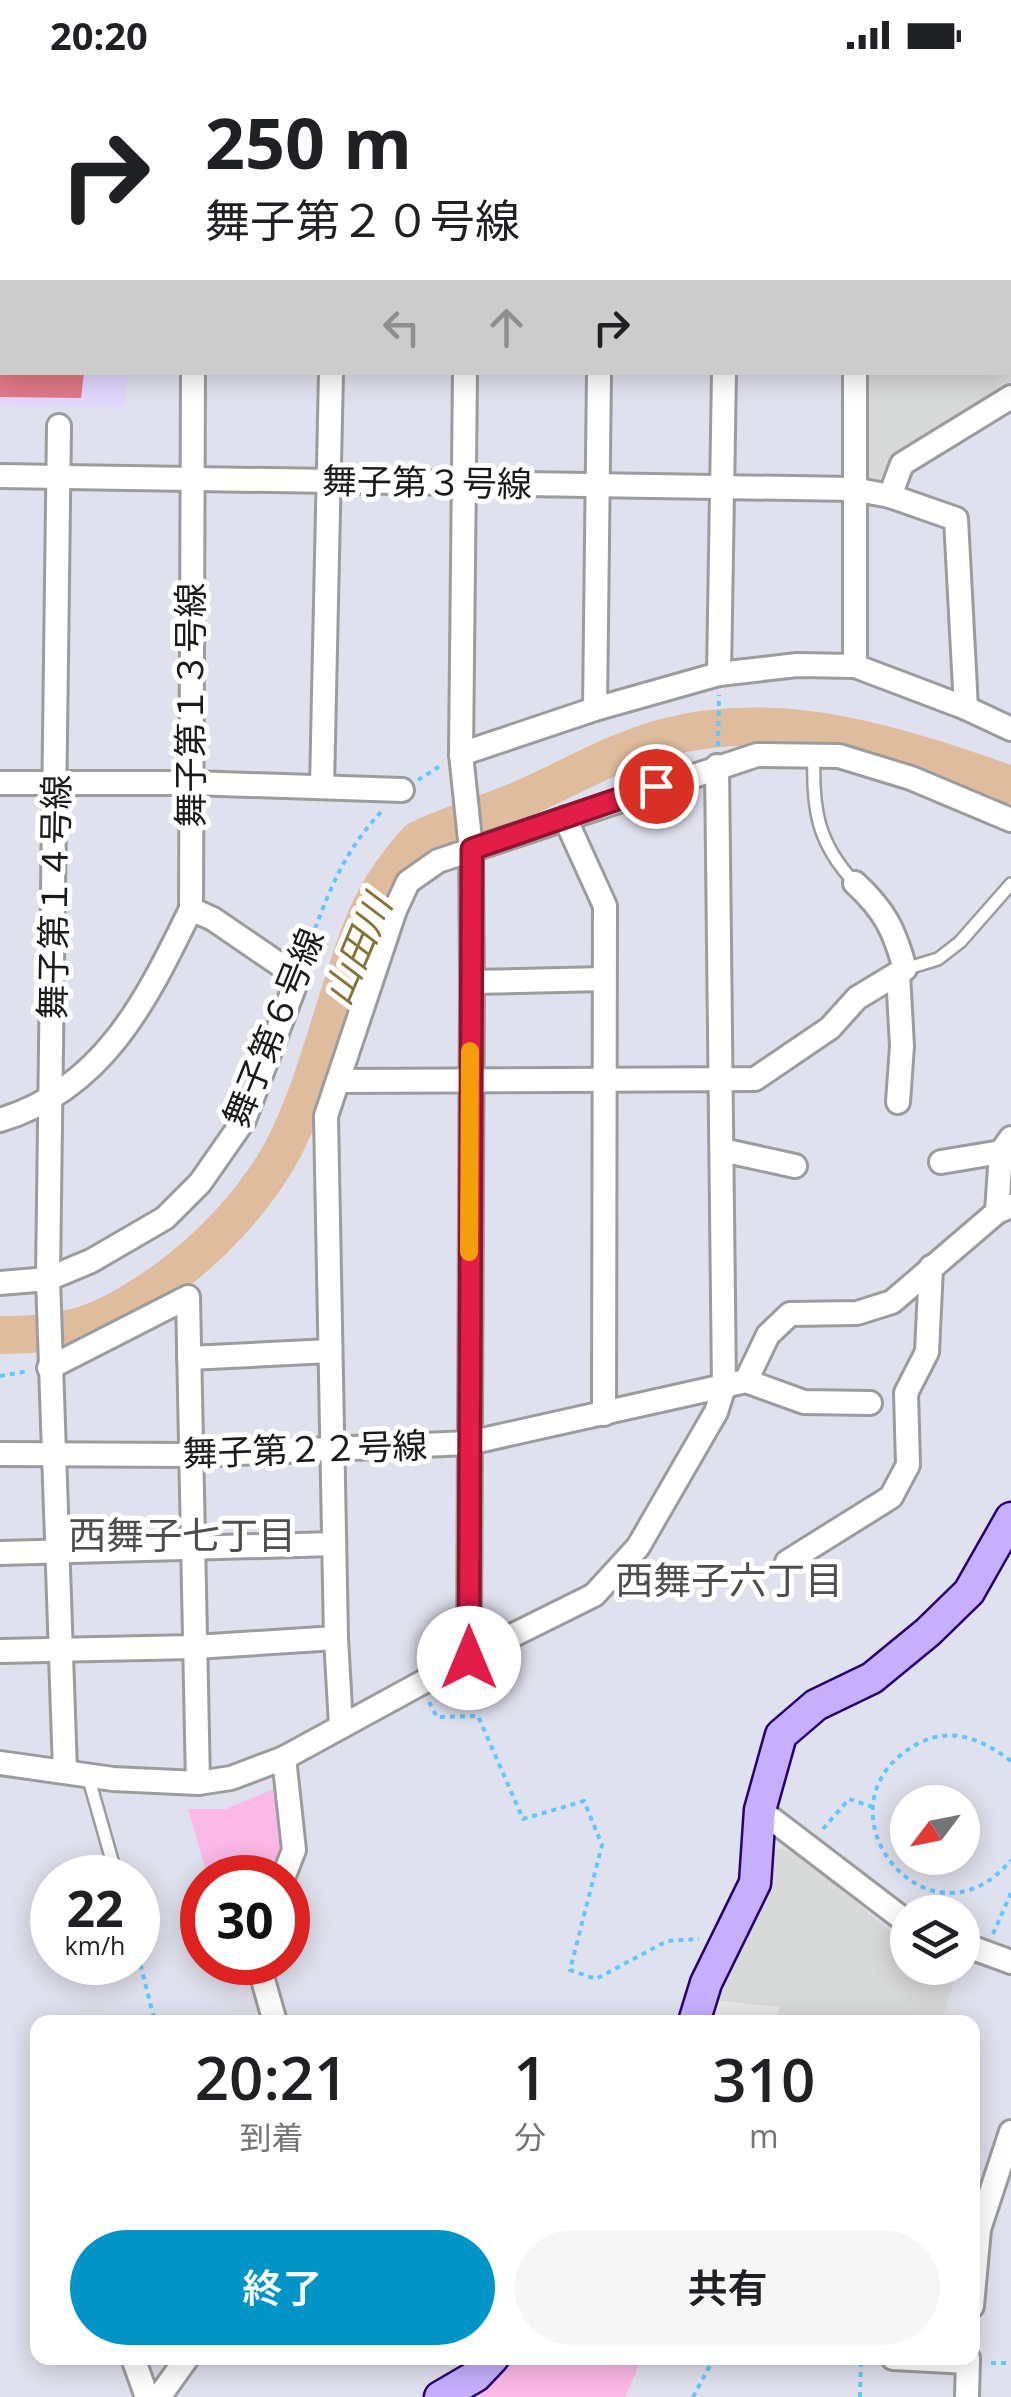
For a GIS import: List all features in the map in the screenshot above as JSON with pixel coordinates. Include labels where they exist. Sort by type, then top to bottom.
[{"type":"main road","points":[[696,2015],[706,1983],[755,1883],[760,1810],[781,1734],[816,1705],[872,1678],[928,1632],[968,1592],[1011,1518]]},
{"type":"main road","points":[[440,2397],[476,2376],[486,2365]]},
{"type":"street","name":"舞子第１３号線","points":[[190,909],[193,375]]},
{"type":"street","points":[[322,787],[331,375]]},
{"type":"street","points":[[465,375],[461,754],[472,849],[469,1658]]},
{"type":"street","points":[[595,709],[598,375]]},
{"type":"street","points":[[719,674],[724,375]]},
{"type":"street","points":[[855,375],[855,666]]},
{"type":"street","points":[[890,496],[902,464],[1011,397]]},
{"type":"street","name":"舞子第１４号線","points":[[59,426],[49,1368],[59,1552],[59,1649],[76,1773]]},
{"type":"street","name":"舞子第３号線","points":[[0,476],[854,488],[890,496],[956,519],[966,708]]},
{"type":"street","points":[[461,754],[595,709],[719,674],[798,665],[855,666],[1011,729]]},
{"type":"street","points":[[342,1726],[336,1638],[326,1116],[395,910],[408,882],[438,860],[756,755],[838,756],[911,778],[1011,820]]},
{"type":"street","points":[[717,766],[722,1150],[735,1384]]},
{"type":"street","points":[[0,784],[192,783],[402,790]]},
{"type":"street","points":[[565,818],[605,906],[604,1414]]},
{"type":"street","points":[[855,883],[878,905],[894,930],[902,971],[898,1102]]},
{"type":"street","points":[[0,1120],[52,1098],[112,1049],[152,986],[190,909],[213,919],[298,977]]},
{"type":"street","points":[[338,1080],[755,1079],[830,1028],[857,998],[902,971]]},
{"type":"street","name":"舞子第６号線","points":[[0,1283],[48,1279],[91,1261],[165,1218],[200,1183],[244,1120],[298,977]]},
{"type":"street","points":[[472,982],[604,979]]},
{"type":"street","points":[[0,1763],[198,1782],[231,1778],[284,1758],[594,1595],[638,1546],[716,1412],[768,1336],[790,1314],[857,1313],[892,1302],[1004,1209],[1006,1145],[941,1162]]},
{"type":"street","points":[[722,1150],[795,1166]]},
{"type":"street","points":[[787,1562],[890,1496],[908,1464],[906,1393],[927,1352],[931,1266]]},
{"type":"street","points":[[49,1368],[188,1297],[198,1782]]},
{"type":"street","points":[[189,1358],[330,1351]]},
{"type":"street","points":[[735,1384],[804,1402],[870,1403]]},
{"type":"street","name":"舞子第２２号線","points":[[0,1454],[191,1455],[469,1443],[735,1384]]},
{"type":"street","points":[[0,1552],[334,1544]]},
{"type":"street","points":[[0,1651],[195,1647],[336,1638]]},
{"type":"street","points":[[284,1758],[292,1855]]},
{"type":"street","points":[[760,1810],[890,1909]]},
{"type":"street","points":[[980,1950],[1011,1962]]},
{"type":"street","points":[[265,1985],[273,2015]]},
{"type":"street","points":[[980,2229],[1011,2132]]},
{"type":"street","points":[[136,2365],[147,2397]]},
{"type":"street","points":[[159,2397],[182,2365]]},
{"type":"street","points":[[968,2365],[968,2397]]},
{"type":"lane","points":[[814,756],[812,803],[839,866],[855,883]]},
{"type":"lane","points":[[902,971],[938,959],[960,942],[1011,884]]},
{"type":"lane","points":[[76,1773],[108,1855]]},
{"type":"path","points":[[717,766],[719,674]]},
{"type":"path","name":"舞子第６号線","points":[[298,977],[330,884],[370,824],[402,790],[461,754]]},
{"type":"path","points":[[0,1376],[49,1368]]},
{"type":"path","points":[[420,1684],[437,1717],[478,1716],[524,1819],[584,1801],[602,1845],[570,1970],[596,1978],[667,1940],[728,1938]]},
{"type":"path","points":[[1011,1760],[968,1736],[925,1740],[884,1770],[873,1794],[873,1819],[884,1849],[898,1873],[926,1890],[948,1893],[976,1888],[1000,1873],[1011,1860]]},
{"type":"path","points":[[809,1845],[849,1799],[873,1807]]},
{"type":"path","points":[[985,1952],[1011,1892]]},
{"type":"path","points":[[146,1985],[153,2015]]},
{"type":"path","points":[[693,2397],[710,2365]]},
{"type":"path","points":[[860,2365],[860,2397]]},
{"type":"shaded area","points":[[0,375],[127,375],[126,407],[0,406]]},
{"type":"shaded area","points":[[0,375],[84,375],[81,398],[0,397]]},
{"type":"shaded area","points":[[865,375],[1011,375],[1011,381],[888,461],[889,475],[877,484],[870,481],[864,469]]},
{"type":"shaded area","points":[[273,1789],[279,1824],[278,1855],[202,1855],[188,1809],[226,1809]]},
{"type":"shaded area","points":[[777,1848],[800,1854],[890,1931],[890,1985],[953,1985],[944,2015],[707,2015],[767,1860]]},
{"type":"shaded area","points":[[714,2000],[779,2007],[778,2015],[712,2015]]},
{"type":"shaded area","points":[[503,2365],[639,2365],[625,2397],[481,2397],[475,2390]]},
{"type":"waterway","name":"山田川","points":[[0,1335],[68,1329],[122,1308],[180,1269],[243,1207],[270,1172],[298,1117],[376,897],[418,840],[517,801],[625,751],[708,729],[752,726],[840,735],[926,757],[1011,785]]},
{"type":"slow traffic","points":[[469,1252],[470,1051]]},
{"type":"district","name":"西舞子七丁目","points":[[182,1536]]},
{"type":"district","name":"西舞子六丁目","points":[[729,1581]]},
{"type":"route","points":[[469,1658],[472,849],[656,786]]}]
